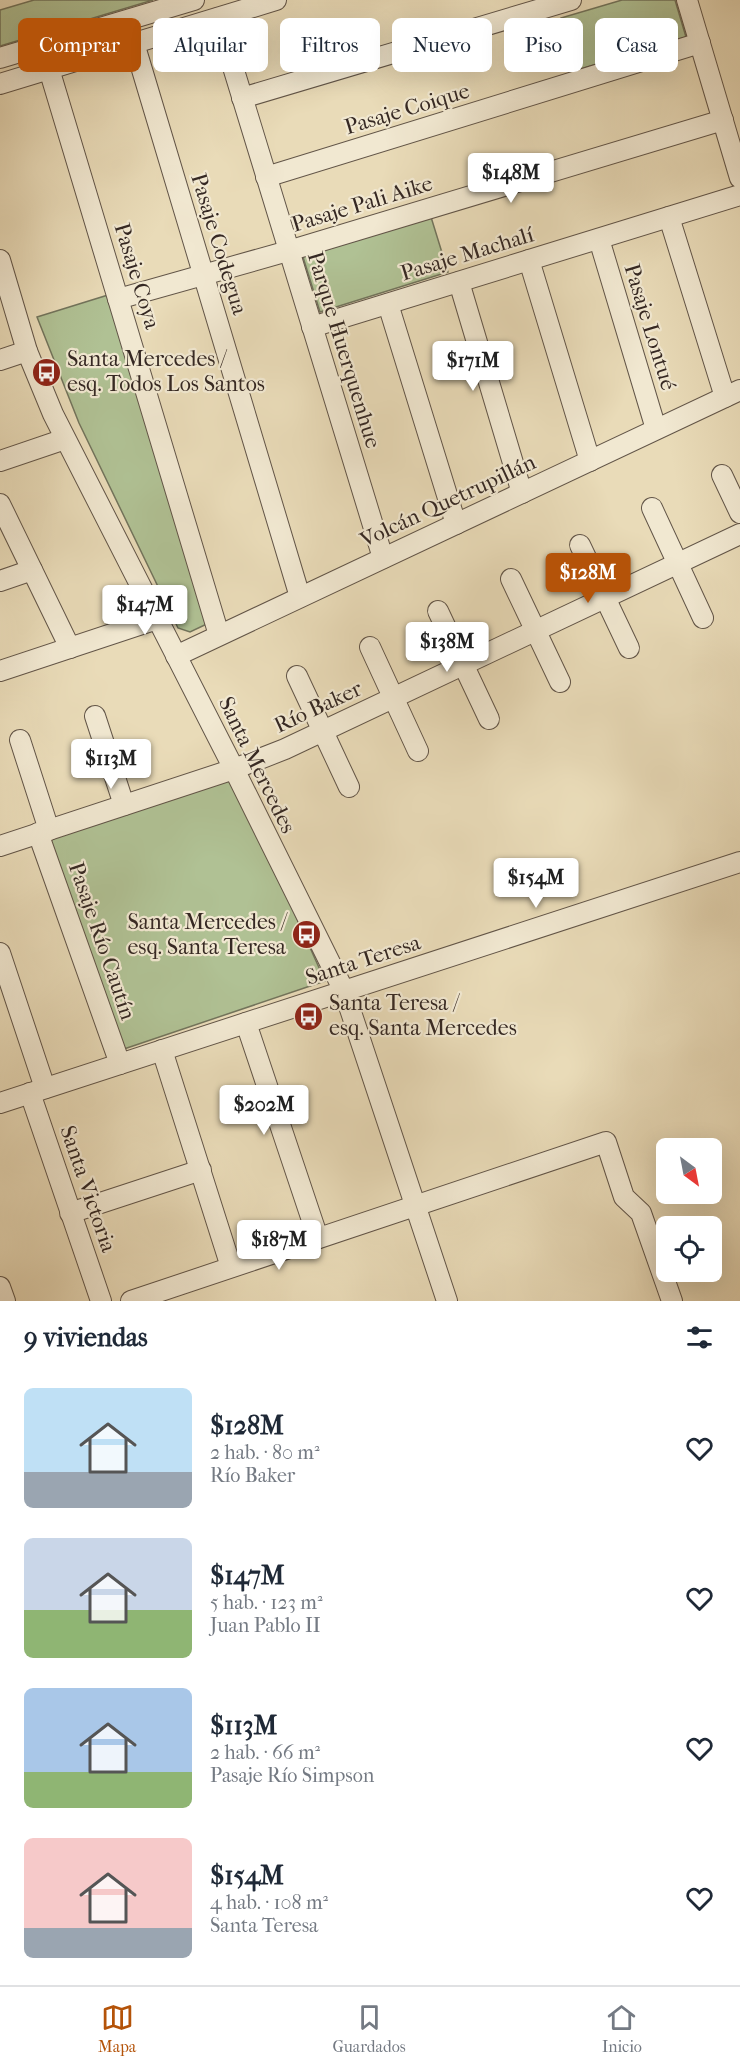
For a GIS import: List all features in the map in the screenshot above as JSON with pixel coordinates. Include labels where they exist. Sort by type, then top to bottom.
[{"type":"street","points":[[0,58],[194,0]]},
{"type":"street","points":[[218,18],[276,0]]},
{"type":"street","points":[[242,98],[571,0]]},
{"type":"street","points":[[687,0],[740,178]]},
{"type":"street","name":"Pasaje Coique","points":[[266,177],[700,43]]},
{"type":"street","name":"Pasaje Codegua","points":[[141,67],[300,597]]},
{"type":"street","points":[[0,84],[39,72]]},
{"type":"street","name":"Pasaje Coya","points":[[50,72],[219,635]]},
{"type":"street","name":"Parque Huerquenhue","points":[[234,72],[383,558]]},
{"type":"street","name":"Pasaje Pali Aike","points":[[118,299],[288,251],[723,120]]},
{"type":"street","name":"Pasaje Machalí","points":[[312,327],[740,195]]},
{"type":"street","points":[[669,217],[732,393]]},
{"type":"street","name":"Pasaje Lontué","points":[[598,239],[656,429]]},
{"type":"street","points":[[529,260],[590,461]]},
{"type":"street","name":"Santa Mercedes","points":[[1,264],[41,389],[344,991],[447,1301]]},
{"type":"street","points":[[459,282],[522,493]]},
{"type":"street","points":[[388,303],[456,524]]},
{"type":"street","points":[[0,360],[27,351]]},
{"type":"street","name":"Volcán Quetrupillán","points":[[176,656],[732,393]]},
{"type":"street","points":[[0,461],[65,439]]},
{"type":"street","points":[[722,475],[740,513]]},
{"type":"street","points":[[0,504],[70,648]]},
{"type":"street","points":[[652,508],[703,618]]},
{"type":"street","name":"Río Baker","points":[[0,846],[278,753],[740,534]]},
{"type":"street","points":[[580,545],[629,648]]},
{"type":"street","points":[[0,580],[32,570]]},
{"type":"street","points":[[511,579],[560,682]]},
{"type":"street","points":[[438,611],[489,718]]},
{"type":"street","points":[[0,671],[158,619]]},
{"type":"street","points":[[370,647],[418,751]]},
{"type":"street","points":[[297,676],[349,786]]},
{"type":"street","points":[[95,716],[124,805]]},
{"type":"street","name":"Pasaje Río Cautín","points":[[20,740],[44,832],[120,1064]]},
{"type":"street","name":"Santa Teresa","points":[[0,1103],[740,862]]},
{"type":"street","name":"Santa Victoria","points":[[0,952],[8,1004],[37,1091],[70,1213],[100,1301]]},
{"type":"street","points":[[246,1023],[318,1238]]},
{"type":"street","points":[[162,1050],[231,1267]]},
{"type":"street","points":[[134,1300],[606,1142],[624,1197],[641,1213],[672,1301]]},
{"type":"street","points":[[70,1213],[201,1170]]},
{"type":"street","points":[[0,1287],[4,1301]]},
{"type":"green space","points":[[34,0],[153,0],[93,18],[18,18],[18,41],[0,46],[0,10]]},
{"type":"green space","points":[[622,0],[675,0],[686,37],[678,39],[678,18],[595,18],[595,65],[583,68],[583,18],[561,18]]},
{"type":"green space","points":[[431,217],[448,272],[320,312],[303,257]]},
{"type":"green space","points":[[108,295],[211,622],[190,632],[178,628],[79,423],[37,317]]},
{"type":"green space","points":[[233,776],[325,981],[121,1050],[46,833]]},
{"type":"place","name":"Santa Mercedes / esq. Todos Los Santos","points":[[46,372]]},
{"type":"place","name":"Santa Mercedes / esq. Santa Teresa","points":[[307,935]]},
{"type":"place","name":"Santa Teresa / esq. Santa Mercedes","points":[[308,1016]]}]
